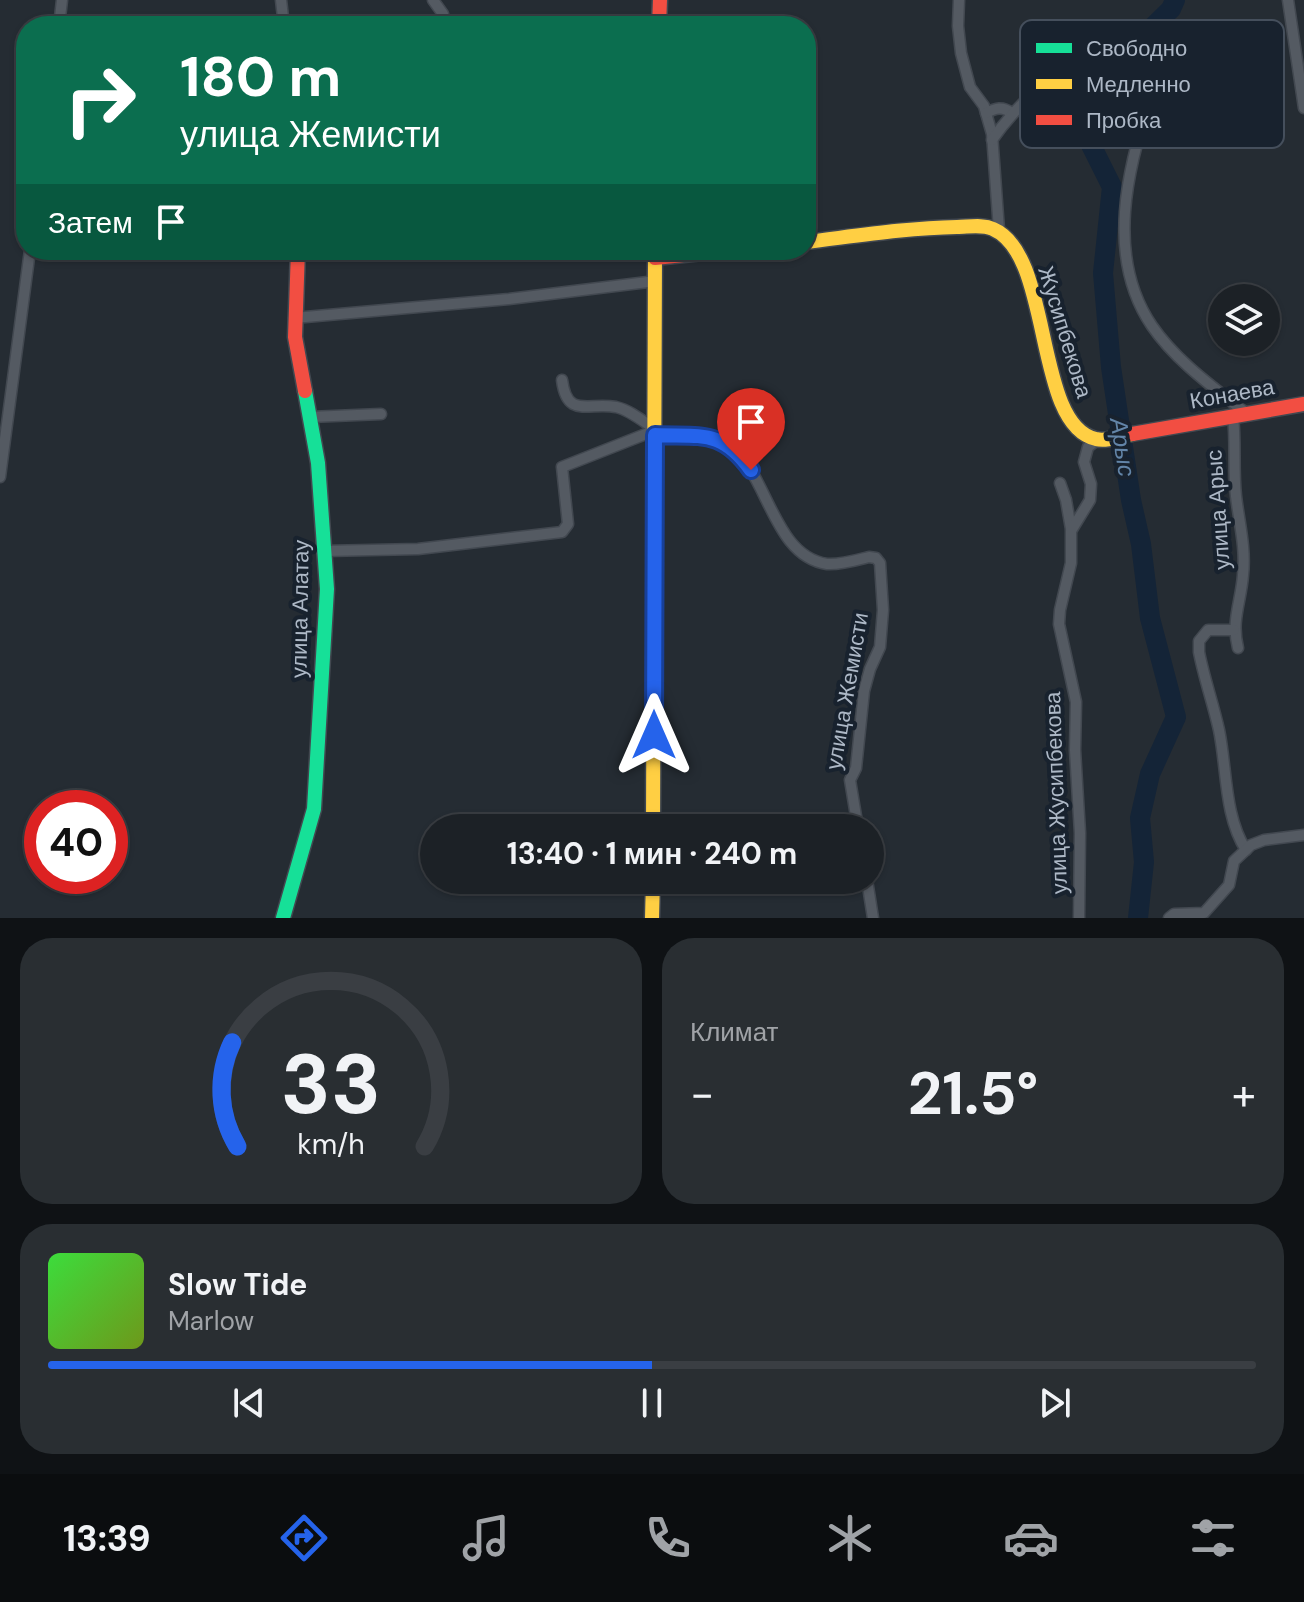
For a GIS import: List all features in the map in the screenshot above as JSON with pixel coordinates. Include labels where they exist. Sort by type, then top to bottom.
[{"type":"street","points":[[816,241],[939,227],[989,227],[999,230],[992,140],[984,106],[970,87],[961,53],[959,0]]},
{"type":"street","points":[[1288,0],[1304,108]]},
{"type":"street","points":[[992,140],[1020,105]]},
{"type":"street","points":[[986,113],[1005,108],[1012,113]]},
{"type":"street","points":[[1136,148],[1129,172],[1124,231],[1128,270],[1150,324],[1168,346],[1239,414]]},
{"type":"street","name":"Жусипбекова","points":[[999,230],[1010,241],[1022,264],[1051,366],[1069,416],[1076,429],[1097,440]]},
{"type":"street","points":[[0,477],[29,260]]},
{"type":"street","name":"улица Алатау","points":[[283,918],[314,809],[327,589],[318,463],[294,318],[297,260]]},
{"type":"street","points":[[653,814],[655,260]]},
{"type":"street","points":[[294,318],[509,299],[656,281]]},
{"type":"street","points":[[562,380],[566,400],[572,405],[619,408],[656,433]]},
{"type":"street","name":"Конаева","points":[[1097,440],[1304,404]]},
{"type":"street","points":[[310,417],[381,414]]},
{"type":"street","name":"улица Арыс","points":[[1238,648],[1234,630],[1244,554],[1235,477],[1239,414]]},
{"type":"street","points":[[324,551],[418,549],[562,532],[568,524],[562,467],[656,433]]},
{"type":"street","name":"улица Жемисти","points":[[656,433],[714,438],[727,443],[751,470],[773,513],[801,551],[827,564],[869,557],[876,558],[880,563],[883,610],[880,647],[864,691],[856,768],[850,780],[856,814]]},
{"type":"street","name":"улица Жусипбекова","points":[[1079,918],[1076,702],[1059,624],[1071,563],[1071,531],[1090,500],[1091,484],[1084,462],[1088,447],[1097,440]]},
{"type":"street","points":[[1060,483],[1071,531]]},
{"type":"street","points":[[1234,630],[1208,630],[1199,641],[1204,678],[1219,731],[1233,816],[1239,840],[1246,850]]},
{"type":"street","points":[[1169,918],[1174,914],[1204,913],[1229,885],[1234,861],[1251,845],[1264,840],[1304,835]]},
{"type":"street","points":[[652,918],[653,894]]},
{"type":"street","points":[[869,894],[873,918]]},
{"type":"waterway","name":"Арыс","points":[[1160,20],[1175,0]]},
{"type":"waterway","name":"Арыс","points":[[1092,148],[1112,187],[1103,273],[1111,367],[1131,500],[1141,544],[1150,618],[1176,717],[1150,774],[1140,818],[1144,862],[1138,918]]},
{"type":"traffic: fast","points":[[283,918],[314,809],[327,589],[318,463],[305,391]]},
{"type":"traffic: slow","points":[[816,241],[919,229],[975,226],[993,229],[1012,245],[1026,271],[1052,373],[1062,404],[1076,427],[1100,440],[1132,434]]},
{"type":"traffic: slow","points":[[653,814],[655,260]]},
{"type":"traffic: slow","points":[[652,918],[653,894]]},
{"type":"traffic: jam","points":[[659,16],[660,0]]},
{"type":"traffic: jam","points":[[298,260],[295,337],[305,391]]},
{"type":"traffic: jam","points":[[1132,434],[1304,404]]},
{"type":"route","points":[[654,735],[655,435],[714,438],[727,443],[751,470]]}]
